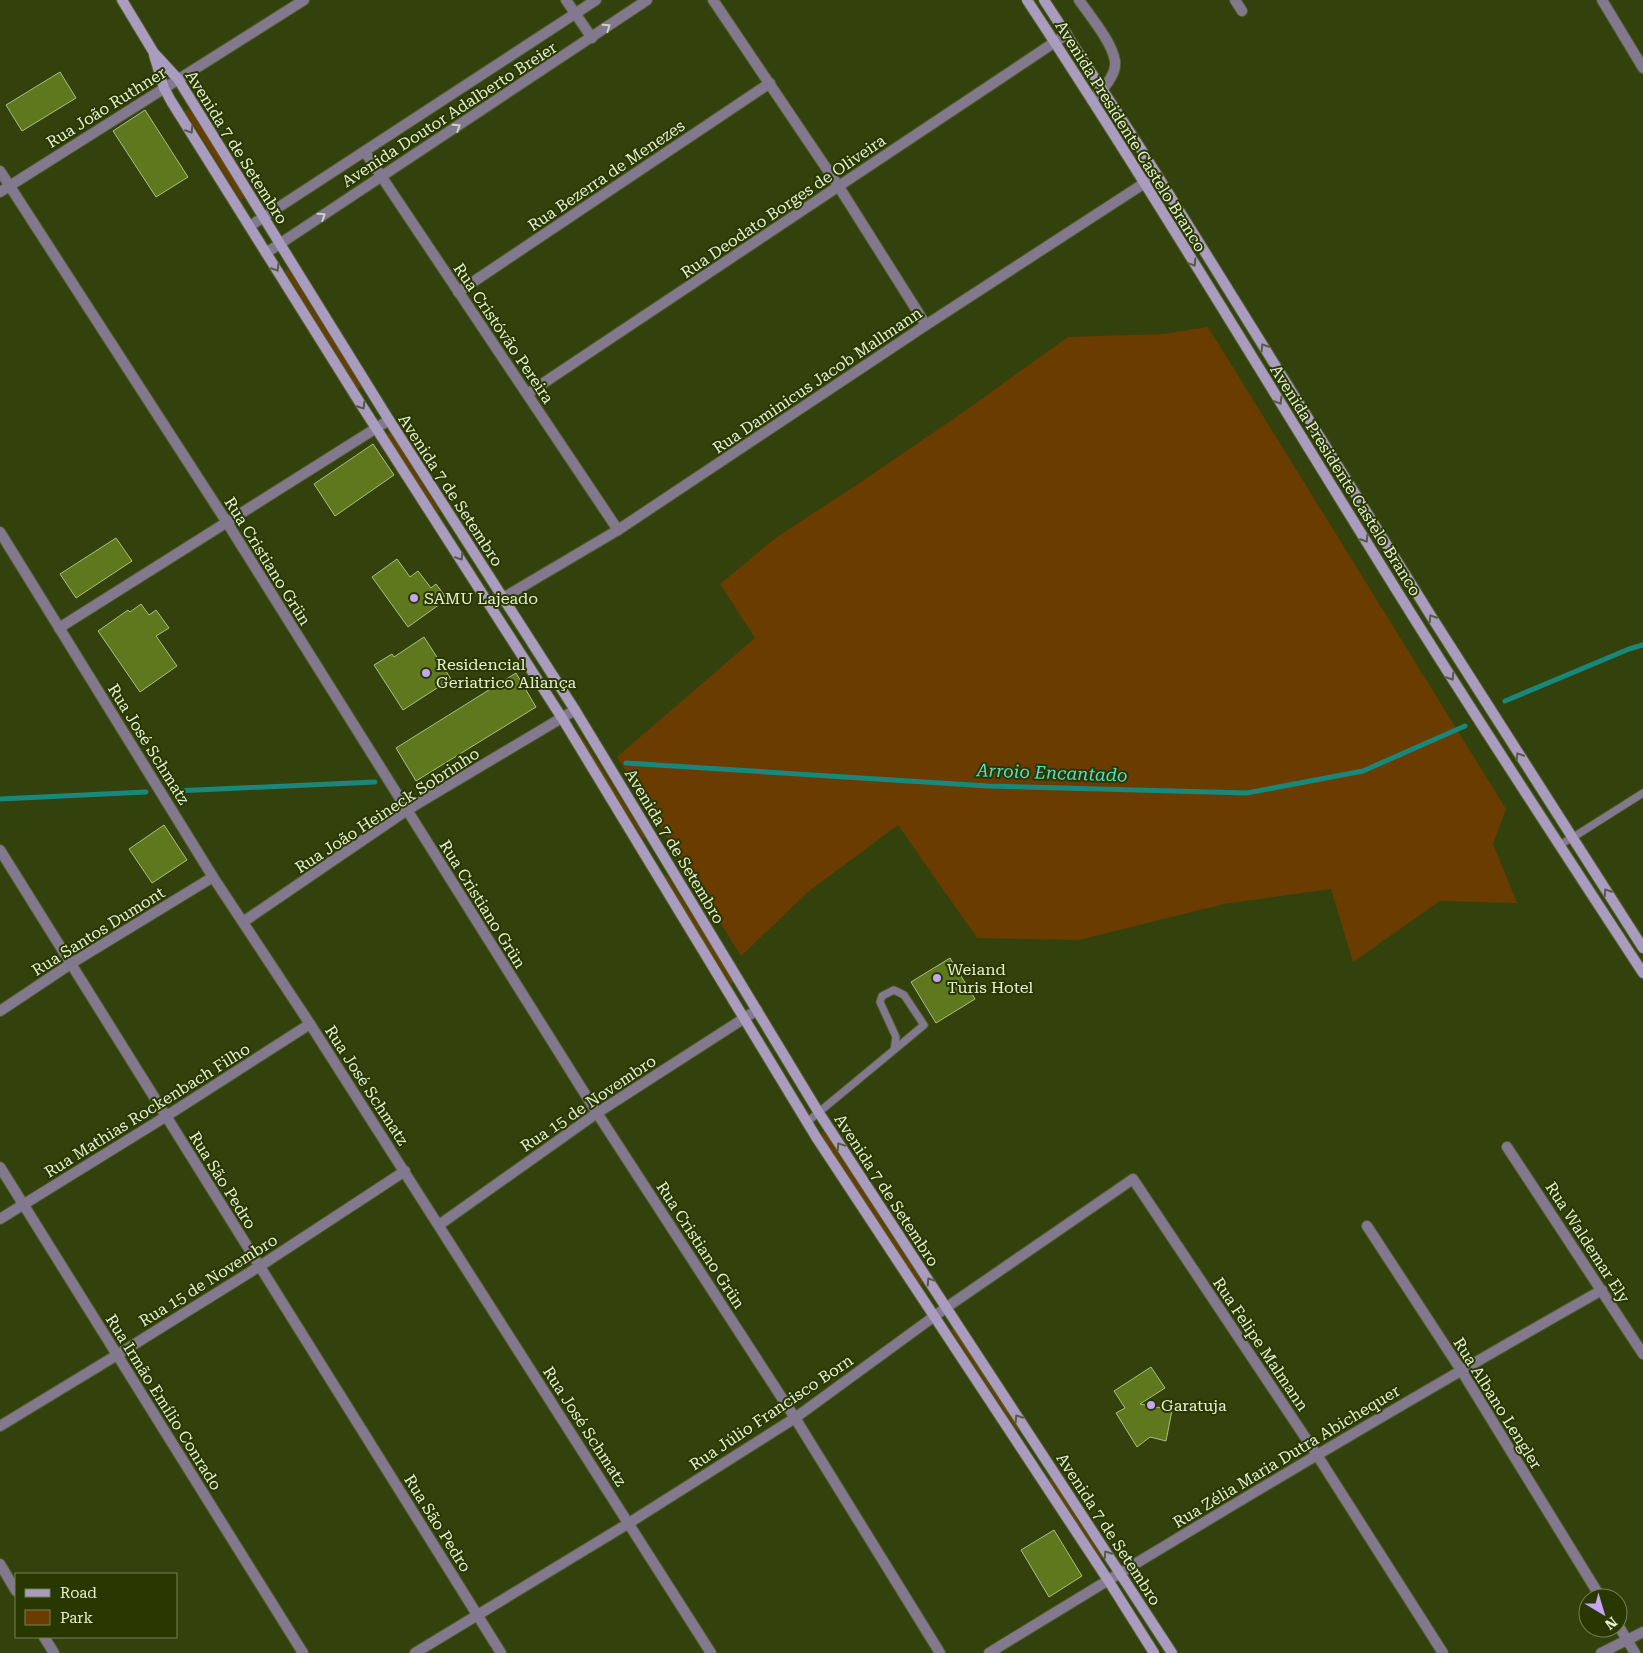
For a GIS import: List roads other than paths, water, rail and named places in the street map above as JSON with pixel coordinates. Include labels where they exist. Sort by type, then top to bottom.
[{"type":"main road","name":"Avenida 7 de Setembro","points":[[122,0],[154,53],[178,79],[389,420],[575,710],[819,1113],[1172,1653]]},
{"type":"main road","name":"Avenida Presidente Castelo Branco","points":[[1027,0],[1092,100],[1418,624],[1643,973]]},
{"type":"main road","name":"Avenida Presidente Castelo Branco","points":[[1044,0],[1157,175],[1426,607],[1643,948]]},
{"type":"main road","name":"Avenida 7 de Setembro","points":[[154,53],[164,88],[376,428],[562,718],[808,1122],[1154,1653]]},
{"type":"main road","points":[[448,538],[459,531]]},
{"type":"main road","points":[[1614,929],[1626,922]]},
{"type":"main road","points":[[1027,1457],[1039,1450]]},
{"type":"street","name":"Rua João Ruthner","points":[[0,192],[304,0]]},
{"type":"street","points":[[566,0],[592,38]]},
{"type":"street","name":"Avenida Doutor Adalberto Breier","points":[[250,226],[596,0]]},
{"type":"street","name":"Avenida Doutor Adalberto Breier","points":[[266,253],[647,0]]},
{"type":"street","points":[[713,0],[839,187],[926,325]]},
{"type":"street","points":[[1079,0],[1108,43],[1115,62],[1112,74],[1092,100]]},
{"type":"street","points":[[1235,0],[1242,11]]},
{"type":"street","points":[[1602,0],[1643,68]]},
{"type":"street","name":"Rua Deodato Borges de Oliveira","points":[[527,394],[1067,34]]},
{"type":"street","name":"Rua Bezerra de Menezes","points":[[458,292],[770,83]]},
{"type":"street","name":"Rua Cristóvão Pereira","points":[[365,152],[618,530]]},
{"type":"street","name":"Rua Cristiano Grün","points":[[0,171],[226,521],[598,1113],[795,1418],[940,1653]]},
{"type":"street","name":"Rua Daminicus Jacob Mallmann","points":[[492,607],[503,598],[618,530],[926,325],[1157,175]]},
{"type":"street","points":[[59,628],[389,420]]},
{"type":"street","name":"Rua José Schmatz","points":[[0,532],[213,877],[310,1024],[711,1653]]},
{"type":"street","name":"Rua João Heineck Sobrinho","points":[[243,922],[407,810],[575,710]]},
{"type":"street","name":"Rua São Pedro","points":[[0,850],[501,1653]]},
{"type":"street","name":"Rua Santos Dumont","points":[[0,1011],[72,963],[213,877]]},
{"type":"street","name":"Rua 15 de Novembro","points":[[439,1226],[598,1113],[757,1010]]},
{"type":"street","name":"Rua Mathias Rockenbach Filho","points":[[0,1219],[166,1117],[310,1024]]},
{"type":"street","name":"Rua Waldemar Ely","points":[[1507,1146],[1643,1354]]},
{"type":"street","name":"Rua Irmão Emílio Conrado","points":[[0,1166],[303,1653]]},
{"type":"street","name":"Rua 15 de Novembro","points":[[0,1426],[260,1266],[404,1172]]},
{"type":"street","name":"Rua Júlio Francisco Born","points":[[415,1653],[479,1616],[795,1418],[934,1316],[1133,1179]]},
{"type":"street","name":"Rua Felipe Malmann","points":[[1133,1179],[1317,1455],[1443,1653]]},
{"type":"street","name":"Rua Albano Lengler","points":[[1367,1226],[1461,1370],[1596,1588]]},
{"type":"street","name":"Rua Zélia Maria Dutra Abichequer","points":[[988,1653],[1119,1572],[1461,1370],[1602,1290]]},
{"type":"street","points":[[0,1564],[15,1589]]},
{"type":"street","points":[[1601,1653],[1643,1632]]},
{"type":"street","points":[[45,1638],[54,1653]]},
{"type":"street","points":[[1627,1640],[1635,1653]]},
{"type":"lane","points":[[1559,845],[1643,794]]},
{"type":"lane","points":[[808,1122],[924,1025],[904,995],[894,990],[882,996],[880,1002],[896,1037],[894,1050]]},
{"type":"waterway","name":"Arroio Encantado","points":[[1505,701],[1629,649],[1643,645]]},
{"type":"waterway","name":"Arroio Encantado","points":[[626,763],[988,786],[1247,793],[1363,771],[1465,726]]},
{"type":"waterway","points":[[175,791],[375,782]]},
{"type":"waterway","points":[[0,799],[146,792]]},
{"type":"place","name":"SAMU Lajeado","points":[[414,598]]},
{"type":"place","name":"Residencial Geriatrico Aliança","points":[[426,673]]},
{"type":"place","name":"Weiand Turis Hotel","points":[[937,978]]},
{"type":"place","name":"Garatuja","points":[[1151,1405]]}]
